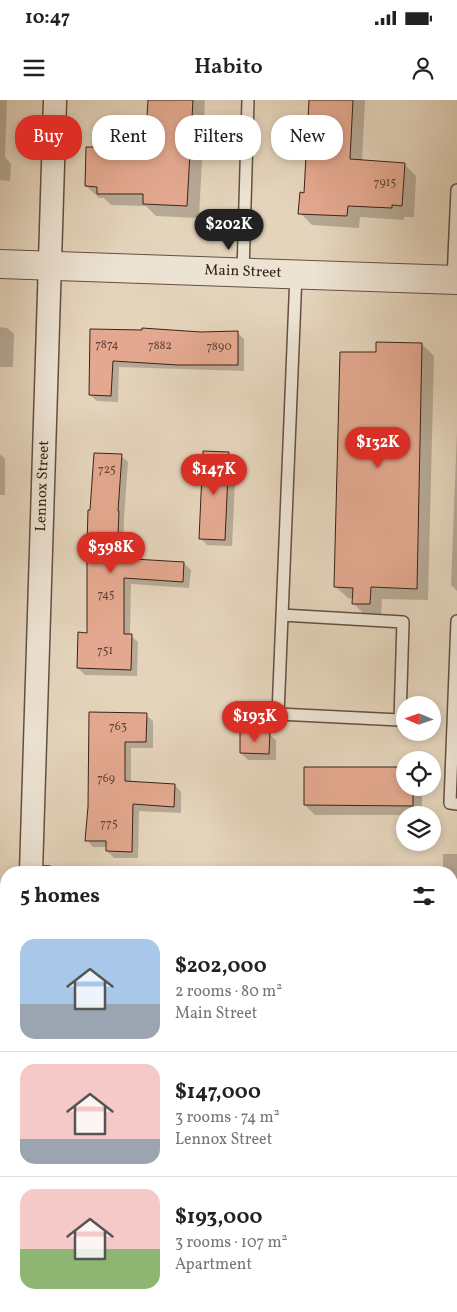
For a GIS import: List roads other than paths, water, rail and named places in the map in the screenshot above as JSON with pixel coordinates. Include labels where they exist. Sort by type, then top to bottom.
[{"type":"street","name":"Lennox Street","points":[[36,866],[50,265],[56,100]]},
{"type":"street","name":"Main Street","points":[[0,264],[455,280]]},
{"type":"lane","points":[[243,272],[248,100]]},
{"type":"lane","points":[[455,280],[457,190]]},
{"type":"lane","points":[[282,616],[403,622],[400,720],[278,714],[282,616],[296,274]]},
{"type":"lane","points":[[457,621],[450,803],[457,804]]}]
